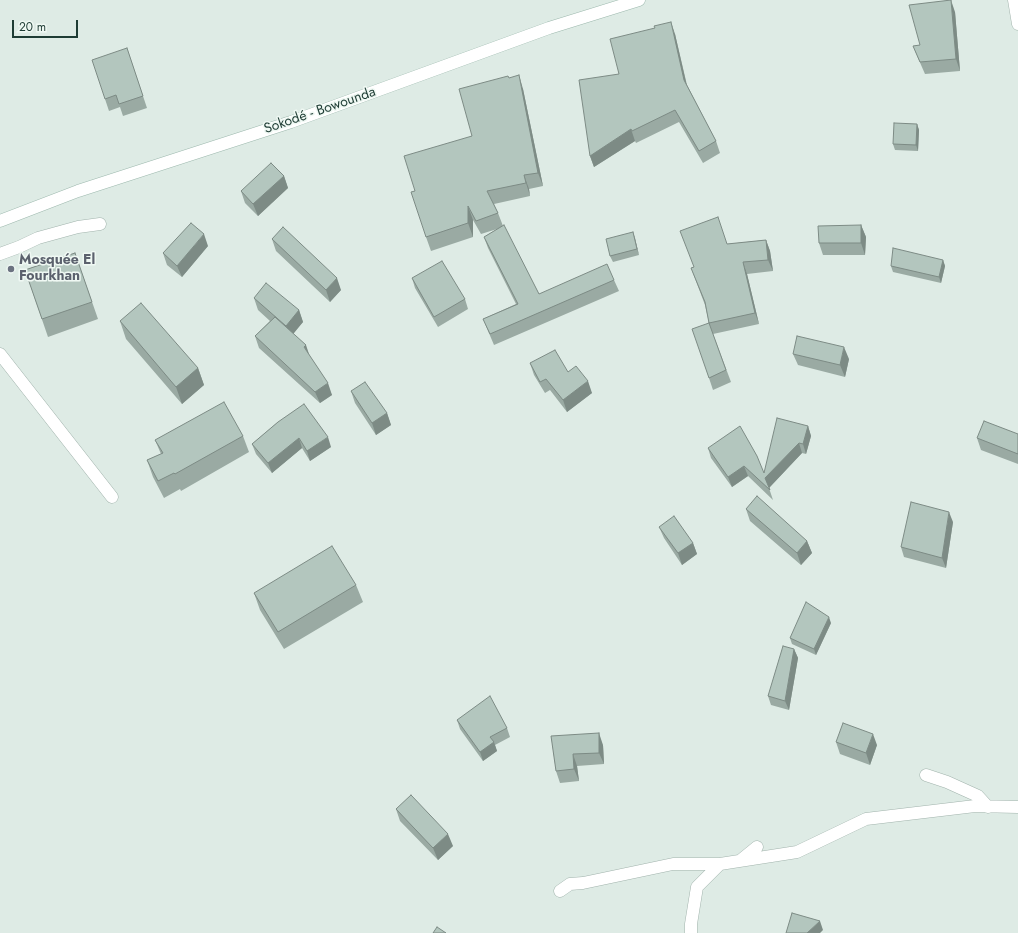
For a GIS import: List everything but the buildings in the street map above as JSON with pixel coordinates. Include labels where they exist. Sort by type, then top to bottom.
[{"type":"street","name":"Sokodé - Bowounda","points":[[0,221],[78,191],[291,122],[549,28],[639,0]]},
{"type":"street","points":[[1014,0],[1018,24]]},
{"type":"street","points":[[0,254],[38,238],[78,227],[100,224]]},
{"type":"street","points":[[0,354],[112,497]]},
{"type":"street","points":[[926,775],[947,782],[978,796],[988,807]]},
{"type":"street","points":[[560,891],[570,884],[582,883],[673,864],[720,864],[797,852],[866,819],[975,806],[1018,807]]},
{"type":"street","points":[[740,861],[757,847]]},
{"type":"street","points":[[691,933],[697,888],[720,864]]},
{"type":"place","name":"Mosquée El Fourkhan","points":[[11,269]]}]
